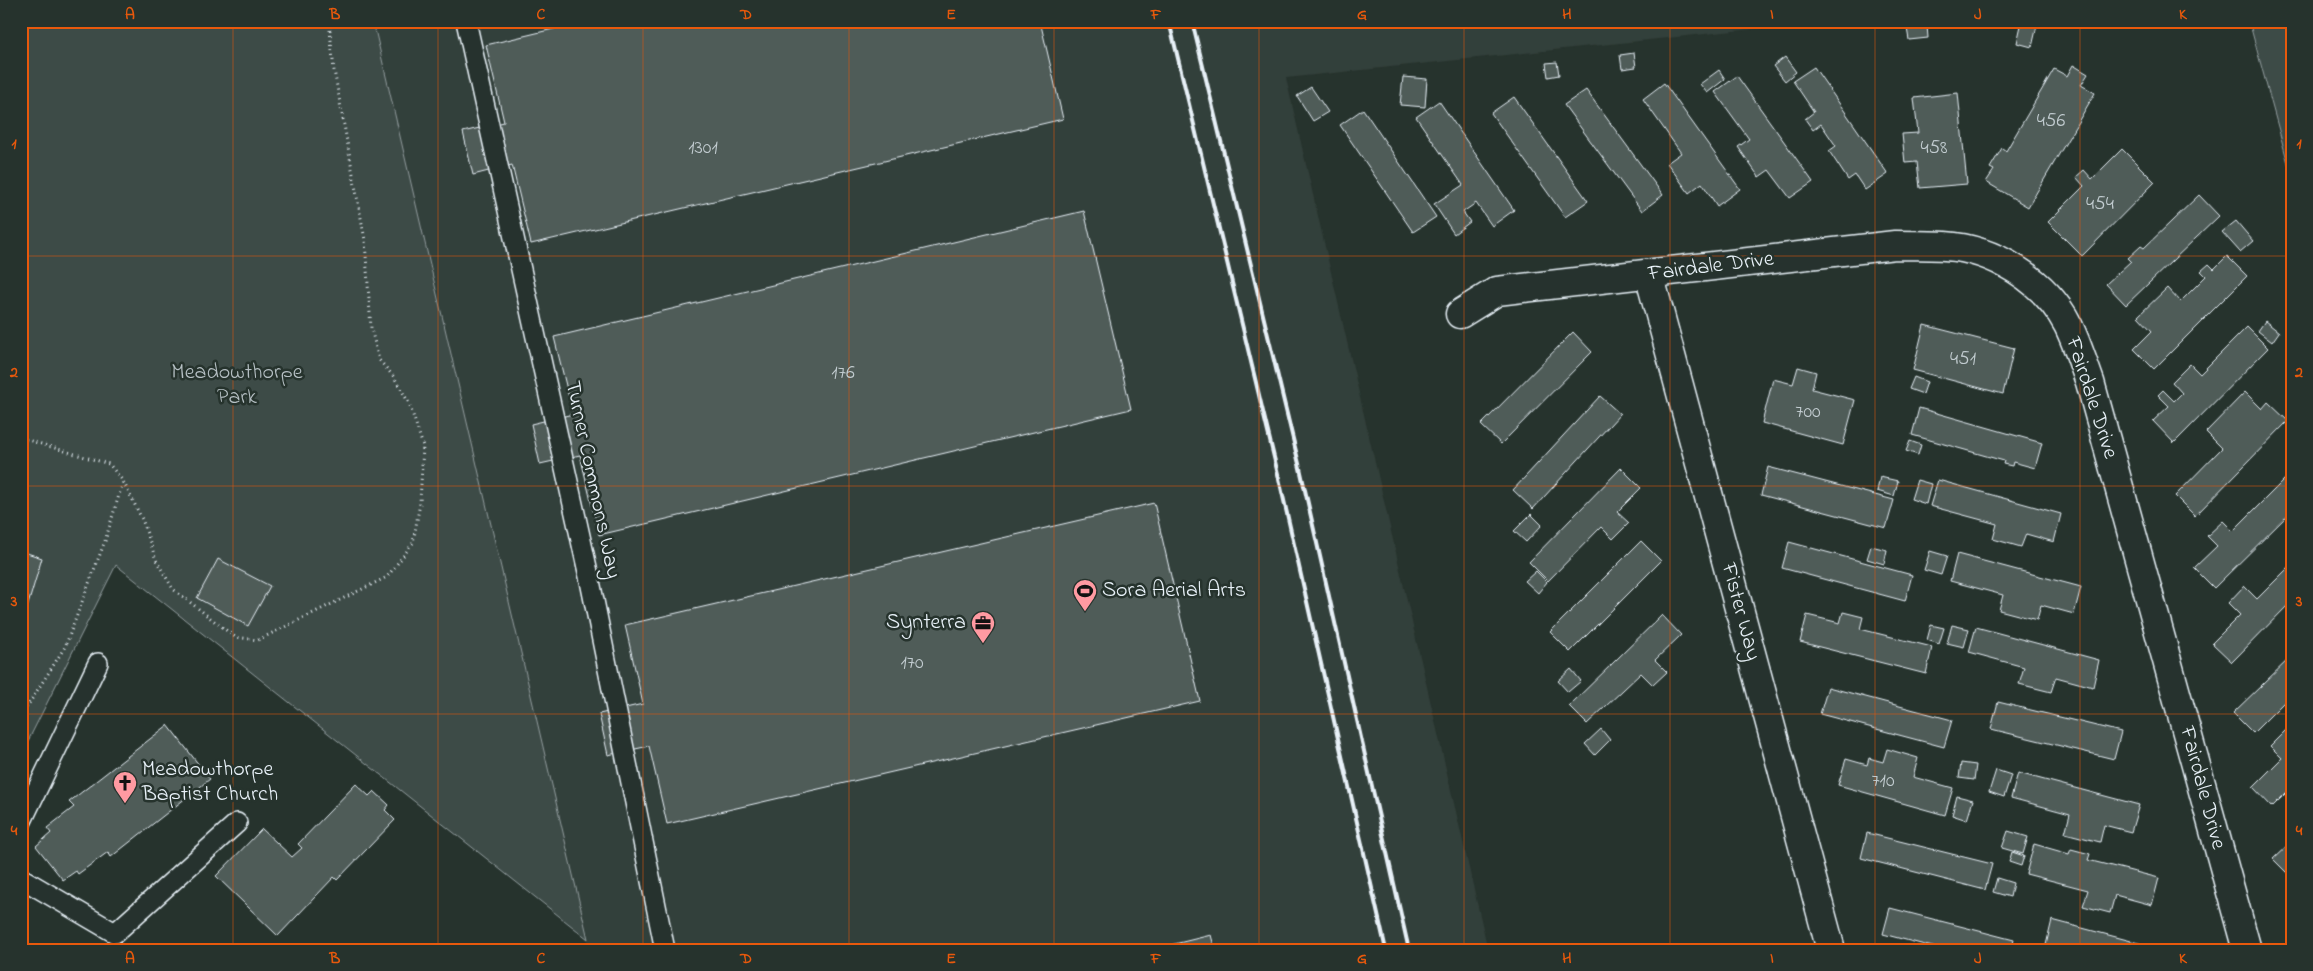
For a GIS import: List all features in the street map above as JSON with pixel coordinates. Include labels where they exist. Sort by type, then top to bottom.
[{"type":"street","name":"Fairdale Drive","points":[[1460,314],[1497,291],[1895,245],[1946,246],[1989,256],[2023,273],[2049,297],[2067,324],[2090,382],[2246,950]]},
{"type":"street","name":"Fister Way","points":[[1649,274],[1832,950]]},
{"type":"lane","name":"Turner Commons Way","points":[[466,21],[590,581],[665,950]]},
{"type":"lane","points":[[21,823],[98,663]]},
{"type":"lane","points":[[21,878],[115,933],[237,823]]},
{"type":"path","points":[[21,438],[109,464],[123,481],[142,519],[156,560],[173,589],[235,637],[258,640],[386,576],[413,543],[420,502],[423,446],[410,403],[394,377],[379,360],[371,328],[365,240],[334,70],[328,21]]},
{"type":"path","points":[[21,716],[65,647],[105,541],[123,481]]},
{"type":"shaded area","points":[[373,21],[1829,21],[1286,78],[1488,950],[590,950]]},
{"type":"green space","name":"Meadowthorpe Park","points":[[21,21],[373,21],[588,939],[116,565],[21,755]]},
{"type":"green space","points":[[2249,21],[2292,21],[2292,178]]},
{"type":"building","points":[[587,21],[1040,21],[1063,119],[531,244],[512,165],[473,175],[463,132],[504,122],[486,45]]},
{"type":"building","points":[[2022,21],[2038,21],[2032,47],[2017,43]]},
{"type":"building","points":[[1927,25],[1928,38],[1909,40],[1907,28]]},
{"type":"building","points":[[1634,53],[1636,67],[1622,69],[1620,55]]},
{"type":"building","points":[[1785,57],[1796,72],[1785,81],[1773,66]]},
{"type":"building","points":[[1557,62],[1559,75],[1548,77],[1546,63]]},
{"type":"building","points":[[2073,65],[2088,74],[2081,85],[2095,93],[2028,207],[1986,182],[1994,170],[1990,168],[2002,148],[2006,151],[2054,69],[2067,76]]},
{"type":"building","points":[[1814,67],[1888,174],[1865,190],[1855,175],[1848,180],[1829,151],[1836,146],[1821,124],[1813,130],[1805,119],[1814,112],[1793,81]]},
{"type":"building","points":[[1719,70],[1725,79],[1707,93],[1700,84]]},
{"type":"building","points":[[1737,76],[1813,182],[1790,198],[1769,170],[1759,177],[1738,147],[1749,139],[1715,92]]},
{"type":"building","points":[[1403,77],[1427,79],[1425,107],[1400,105]]},
{"type":"building","points":[[1664,83],[1740,189],[1717,206],[1702,183],[1689,193],[1667,163],[1681,153],[1643,99]]},
{"type":"building","points":[[1311,87],[1328,112],[1313,121],[1297,96]]},
{"type":"building","points":[[1586,90],[1663,195],[1642,211],[1564,105]]},
{"type":"building","points":[[1958,93],[1967,184],[1920,188],[1917,162],[1905,163],[1902,134],[1918,133],[1914,98]]},
{"type":"building","points":[[1514,97],[1588,201],[1565,217],[1491,113]]},
{"type":"building","points":[[1439,101],[1514,210],[1492,226],[1476,203],[1463,212],[1470,222],[1454,234],[1434,204],[1463,185],[1416,117]]},
{"type":"building","points":[[1363,109],[1436,217],[1413,232],[1340,125]]},
{"type":"building","points":[[2122,149],[2155,182],[2082,256],[2048,222],[2084,186],[2076,177],[2084,170],[2092,179]]},
{"type":"building","points":[[2199,195],[2219,216],[2126,305],[2106,284],[2131,261],[2128,258],[2141,246],[2144,248]]},
{"type":"building","points":[[1084,211],[1131,409],[599,535],[580,455],[540,464],[531,424],[573,414],[554,337]]},
{"type":"building","points":[[2236,221],[2253,241],[2240,252],[2222,232]]},
{"type":"building","points":[[2227,256],[2247,276],[2154,369],[2134,349],[2152,331],[2138,316],[2167,288],[2180,302],[2206,276],[2201,271],[2209,264],[2214,269]]},
{"type":"building","points":[[2265,321],[2279,332],[2272,342],[2258,331]]},
{"type":"building","points":[[1924,325],[2014,348],[2003,394],[1913,370]]},
{"type":"building","points":[[2247,327],[2268,348],[2174,443],[2153,421],[2169,406],[2158,395],[2163,390],[2174,401],[2182,393],[2172,382],[2190,364],[2200,374]]},
{"type":"building","points":[[1573,332],[1592,352],[1501,444],[1481,425]]},
{"type":"building","points":[[1798,367],[1816,372],[1812,389],[1855,400],[1843,445],[1762,423],[1773,379],[1793,384]]},
{"type":"building","points":[[1914,377],[1927,382],[1923,394],[1909,389]]},
{"type":"building","points":[[2245,392],[2262,409],[2268,402],[2288,421],[2195,516],[2175,496],[2222,448],[2206,432]]},
{"type":"building","points":[[1600,396],[1620,414],[1533,509],[1513,490]]},
{"type":"building","points":[[1919,408],[2042,443],[2035,468],[2013,462],[2012,466],[2003,464],[2004,461],[1912,435]]},
{"type":"building","points":[[1910,441],[1921,445],[1918,455],[1906,451]]},
{"type":"building","points":[[1768,467],[1894,500],[1886,528],[1761,495]]},
{"type":"building","points":[[1621,468],[1641,488],[1617,512],[1629,523],[1613,539],[1601,527],[1548,581],[1529,562]]},
{"type":"building","points":[[2288,476],[2292,480],[2292,511],[2214,588],[2194,568],[2217,546],[2207,536],[2223,521],[2233,531]]},
{"type":"building","points":[[1880,477],[1898,481],[1894,496],[1877,491]]},
{"type":"building","points":[[1917,480],[1931,484],[1926,504],[1911,499]]},
{"type":"building","points":[[1938,480],[2061,514],[2054,542],[2026,534],[2021,547],[1993,539],[1997,524],[1930,506]]},
{"type":"building","points":[[1154,503],[1200,701],[667,824],[649,746],[608,755],[599,714],[643,704],[625,625]]},
{"type":"building","points":[[1531,514],[1542,525],[1526,542],[1514,531]]},
{"type":"building","points":[[1641,541],[1661,561],[1570,652],[1550,632]]},
{"type":"building","points":[[1789,542],[1912,575],[1905,601],[1782,568]]},
{"type":"building","points":[[1871,546],[1887,550],[1884,564],[1867,559]]},
{"type":"building","points":[[21,551],[42,558],[21,628]]},
{"type":"building","points":[[1930,551],[1947,556],[1941,575],[1924,570]]},
{"type":"building","points":[[1957,554],[2081,587],[2074,614],[2041,605],[2037,620],[1999,610],[2003,595],[1950,581]]},
{"type":"building","points":[[218,559],[270,586],[248,626],[197,598]]},
{"type":"building","points":[[2292,564],[2292,601],[2232,662],[2212,643],[2240,615],[2228,603],[2244,586],[2257,599]]},
{"type":"building","points":[[1536,571],[1547,582],[1538,593],[1525,581]]},
{"type":"building","points":[[1843,612],[1863,617],[1860,629],[1932,647],[1926,674],[1800,642],[1807,615],[1840,623]]},
{"type":"building","points":[[1662,615],[1681,635],[1655,660],[1667,672],[1653,685],[1641,673],[1587,724],[1569,706]]},
{"type":"building","points":[[1931,625],[1944,628],[1939,644],[1927,640]]},
{"type":"building","points":[[1952,625],[1969,629],[1964,647],[1947,643]]},
{"type":"building","points":[[1976,627],[2099,660],[2093,687],[2056,677],[2051,692],[2019,684],[2024,667],[1969,652]]},
{"type":"building","points":[[2292,656],[2292,694],[2253,733],[2233,713]]},
{"type":"building","points":[[1571,669],[1581,681],[1568,692],[1558,681]]},
{"type":"building","points":[[1828,687],[1952,720],[1944,747],[1820,714]]},
{"type":"building","points":[[1998,702],[2121,732],[2114,759],[1991,729]]},
{"type":"building","points":[[2292,724],[2292,787],[2272,807],[2253,787],[2282,758],[2270,746]]},
{"type":"building","name":"Meadowthorpe Baptist Church","points":[[168,725],[210,779],[111,857],[108,852],[78,874],[76,871],[63,880],[36,846],[51,833],[47,828],[74,807],[69,802]]},
{"type":"building","points":[[1601,729],[1610,740],[1595,755],[1585,744]]},
{"type":"building","points":[[1887,749],[1918,758],[1913,777],[1953,788],[1945,815],[1838,785],[1846,759],[1867,765],[1869,758],[1883,762]]},
{"type":"building","points":[[1961,763],[1976,765],[1974,780],[1959,778]]},
{"type":"building","points":[[1996,770],[2011,775],[2004,797],[1989,792]]},
{"type":"building","points":[[2018,773],[2139,805],[2131,832],[2104,825],[2100,842],[2065,833],[2070,814],[2011,798]]},
{"type":"building","points":[[356,784],[369,796],[374,791],[389,805],[385,810],[395,820],[337,880],[334,877],[278,936],[216,876],[262,829],[292,857],[302,848],[298,844]]},
{"type":"building","points":[[1957,796],[1973,800],[1967,820],[1952,815]]},
{"type":"building","points":[[2008,831],[2028,837],[2023,854],[2002,848]]},
{"type":"building","points":[[1867,833],[1992,864],[1985,890],[1861,858]]},
{"type":"building","points":[[2292,841],[2292,878],[2273,859]]},
{"type":"building","points":[[2034,844],[2069,854],[2071,849],[2090,854],[2088,860],[2159,878],[2152,905],[2115,895],[2110,913],[2083,906],[2088,890],[2026,874]]},
{"type":"building","points":[[2012,852],[2024,856],[2021,866],[2009,862]]},
{"type":"building","points":[[1997,878],[2013,883],[2010,897],[1993,892]]},
{"type":"building","points":[[1890,908],[2014,940],[2011,950],[1944,950],[1883,934]]},
{"type":"building","points":[[2052,920],[2165,950],[2062,950],[2046,945]]},
{"type":"building","points":[[1211,935],[1215,950],[1150,950]]},
{"type":"railway","points":[[1169,21],[1278,474],[1386,950]]},
{"type":"railway","points":[[1192,21],[1300,468],[1409,950]]},
{"type":"place","name":"Sora Aerial Arts","points":[[1085,612]]},
{"type":"place","name":"Synterra","points":[[983,644]]},
{"type":"place","name":"Meadowthorpe Baptist Church","points":[[125,804]]}]
